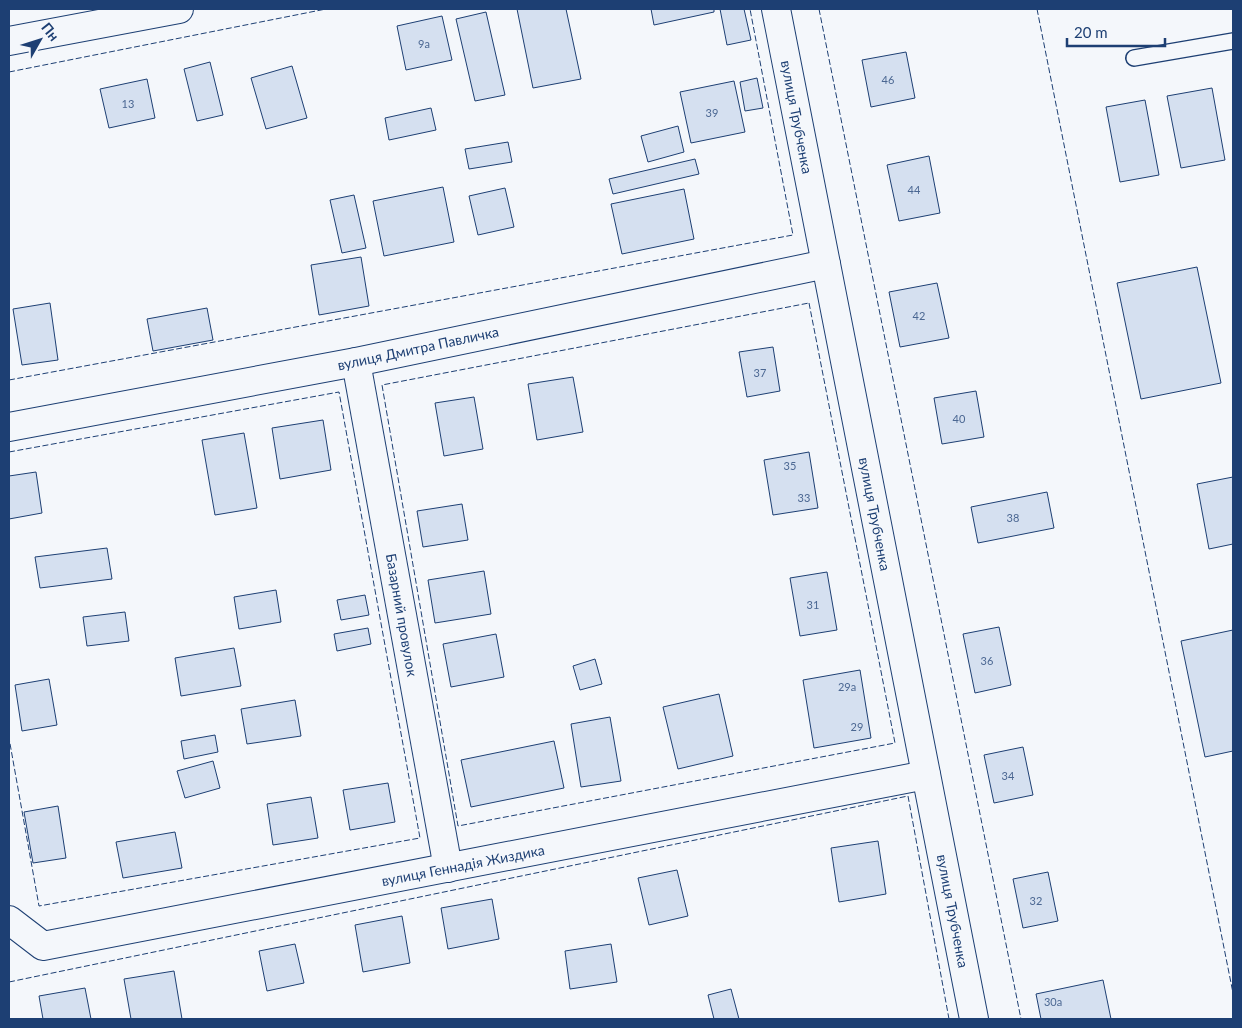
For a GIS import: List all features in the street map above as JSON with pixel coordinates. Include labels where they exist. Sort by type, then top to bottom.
[{"type":"street","points":[[9,41],[180,9]]},
{"type":"street","name":"вулиця Трубченка","points":[[776,9],[974,1019]]},
{"type":"street","name":"вулиця Дмитра Павличка","points":[[9,427],[356,362],[826,264]]},
{"type":"street","name":"Базарний провулок","points":[[356,362],[448,868]]},
{"type":"street","name":"вулиця Геннадія Жиздика","points":[[9,920],[43,946],[926,775]]},
{"type":"lane","points":[[1134,58],[1233,41]]},
{"type":"building","points":[[517,9],[566,9],[581,79],[533,88]]},
{"type":"building","points":[[651,9],[714,9],[714,12],[654,25]]},
{"type":"building","points":[[720,9],[744,9],[751,40],[727,45]]},
{"type":"building","points":[[486,12],[505,95],[475,101],[456,19]]},
{"type":"building","points":[[442,16],[452,60],[406,70],[397,26]]},
{"type":"building","points":[[906,52],[915,98],[871,107],[862,60]]},
{"type":"building","points":[[210,62],[223,115],[197,121],[184,69]]},
{"type":"building","points":[[292,66],[307,118],[266,129],[251,78]]},
{"type":"building","points":[[757,78],[763,108],[745,111],[740,82]]},
{"type":"building","points":[[147,79],[155,118],[109,128],[100,89]]},
{"type":"building","points":[[734,81],[745,132],[691,143],[680,92]]},
{"type":"building","points":[[1212,88],[1225,160],[1181,168],[1167,96]]},
{"type":"building","points":[[1145,100],[1159,175],[1120,182],[1106,107]]},
{"type":"building","points":[[431,108],[436,130],[389,140],[385,118]]},
{"type":"building","points":[[678,126],[684,152],[648,162],[641,136]]},
{"type":"building","points":[[508,142],[512,162],[469,169],[465,149]]},
{"type":"building","points":[[929,156],[940,213],[899,221],[887,165]]},
{"type":"building","points":[[695,159],[699,174],[613,194],[609,179]]},
{"type":"building","points":[[443,187],[454,242],[384,256],[373,201]]},
{"type":"building","points":[[505,188],[514,227],[478,235],[469,196]]},
{"type":"building","points":[[684,189],[694,239],[622,254],[611,204]]},
{"type":"building","points":[[354,195],[366,248],[342,253],[330,200]]},
{"type":"building","points":[[361,257],[369,306],[319,315],[311,265]]},
{"type":"building","points":[[1197,267],[1221,383],[1141,399],[1117,283]]},
{"type":"building","points":[[937,283],[949,338],[900,347],[889,292]]},
{"type":"building","points":[[50,303],[58,360],[22,365],[13,309]]},
{"type":"building","points":[[207,308],[213,340],[153,351],[147,319]]},
{"type":"building","points":[[773,347],[780,391],[747,397],[739,352]]},
{"type":"building","points":[[573,377],[583,432],[537,440],[528,384]]},
{"type":"building","points":[[976,391],[984,437],[942,444],[934,398]]},
{"type":"building","points":[[474,397],[483,449],[444,456],[435,403]]},
{"type":"building","points":[[323,420],[331,470],[280,479],[272,428]]},
{"type":"building","points":[[244,433],[257,508],[215,515],[202,440]]},
{"type":"building","points":[[809,452],[818,508],[773,515],[764,460]]},
{"type":"building","points":[[36,472],[42,513],[9,519],[9,476]]},
{"type":"building","points":[[1233,477],[1233,544],[1209,549],[1197,484]]},
{"type":"building","points":[[1047,492],[1054,528],[978,543],[971,507]]},
{"type":"building","points":[[462,504],[468,540],[423,547],[417,511]]},
{"type":"building","points":[[107,548],[112,579],[40,588],[35,557]]},
{"type":"building","points":[[484,571],[491,614],[435,623],[428,580]]},
{"type":"building","points":[[827,572],[837,630],[800,636],[790,578]]},
{"type":"building","points":[[276,590],[281,622],[239,629],[234,597]]},
{"type":"building","points":[[365,595],[369,615],[341,620],[337,600]]},
{"type":"building","points":[[125,612],[129,641],[87,646],[83,617]]},
{"type":"building","points":[[999,627],[1011,685],[975,693],[963,634]]},
{"type":"building","points":[[368,628],[371,644],[337,651],[334,634]]},
{"type":"building","points":[[1233,630],[1233,751],[1205,757],[1181,641]]},
{"type":"building","points":[[496,634],[504,677],[451,687],[443,644]]},
{"type":"building","points":[[234,648],[241,686],[181,696],[175,658]]},
{"type":"building","points":[[595,659],[602,684],[580,690],[573,666]]},
{"type":"building","points":[[860,670],[871,738],[814,748],[803,680]]},
{"type":"building","points":[[49,679],[57,725],[22,731],[15,685]]},
{"type":"building","points":[[719,694],[733,756],[678,769],[663,707]]},
{"type":"building","points":[[295,700],[301,736],[247,744],[241,709]]},
{"type":"building","points":[[610,717],[621,781],[581,787],[571,724]]},
{"type":"building","points":[[215,735],[218,752],[184,759],[181,741]]},
{"type":"building","points":[[554,741],[564,788],[471,807],[461,760]]},
{"type":"building","points":[[1023,747],[1033,795],[994,803],[984,755]]},
{"type":"building","points":[[213,761],[220,788],[185,798],[177,771]]},
{"type":"building","points":[[388,783],[395,822],[350,830],[343,790]]},
{"type":"building","points":[[311,797],[318,838],[273,845],[267,804]]},
{"type":"building","points":[[58,806],[66,858],[33,863],[24,812]]},
{"type":"building","points":[[175,832],[182,868],[123,878],[116,842]]},
{"type":"building","points":[[878,841],[886,894],[839,902],[831,848]]},
{"type":"building","points":[[677,870],[688,916],[649,925],[638,878]]},
{"type":"building","points":[[1048,872],[1058,921],[1023,928],[1013,879]]},
{"type":"building","points":[[492,899],[499,939],[448,949],[441,908]]},
{"type":"building","points":[[402,916],[410,963],[363,972],[355,925]]},
{"type":"building","points":[[295,944],[304,983],[267,991],[259,951]]},
{"type":"building","points":[[611,944],[617,982],[570,989],[565,951]]},
{"type":"building","points":[[174,971],[182,1019],[131,1019],[124,979]]},
{"type":"building","points":[[1103,980],[1111,1019],[1041,1019],[1036,994]]},
{"type":"building","points":[[85,988],[91,1019],[43,1019],[39,996]]},
{"type":"building","points":[[731,989],[739,1019],[714,1019],[708,995]]},
{"type":"fence","points":[[9,72],[326,9]]},
{"type":"fence","points":[[9,380],[793,235],[750,9]]},
{"type":"fence","points":[[819,9],[1021,1019]]},
{"type":"fence","points":[[1037,9],[1233,993]]},
{"type":"fence","points":[[809,303],[895,743],[458,826],[382,385],[809,303]]},
{"type":"fence","points":[[9,452],[339,392],[420,838],[39,906],[9,738]]},
{"type":"fence","points":[[9,982],[908,796],[949,1019]]}]
